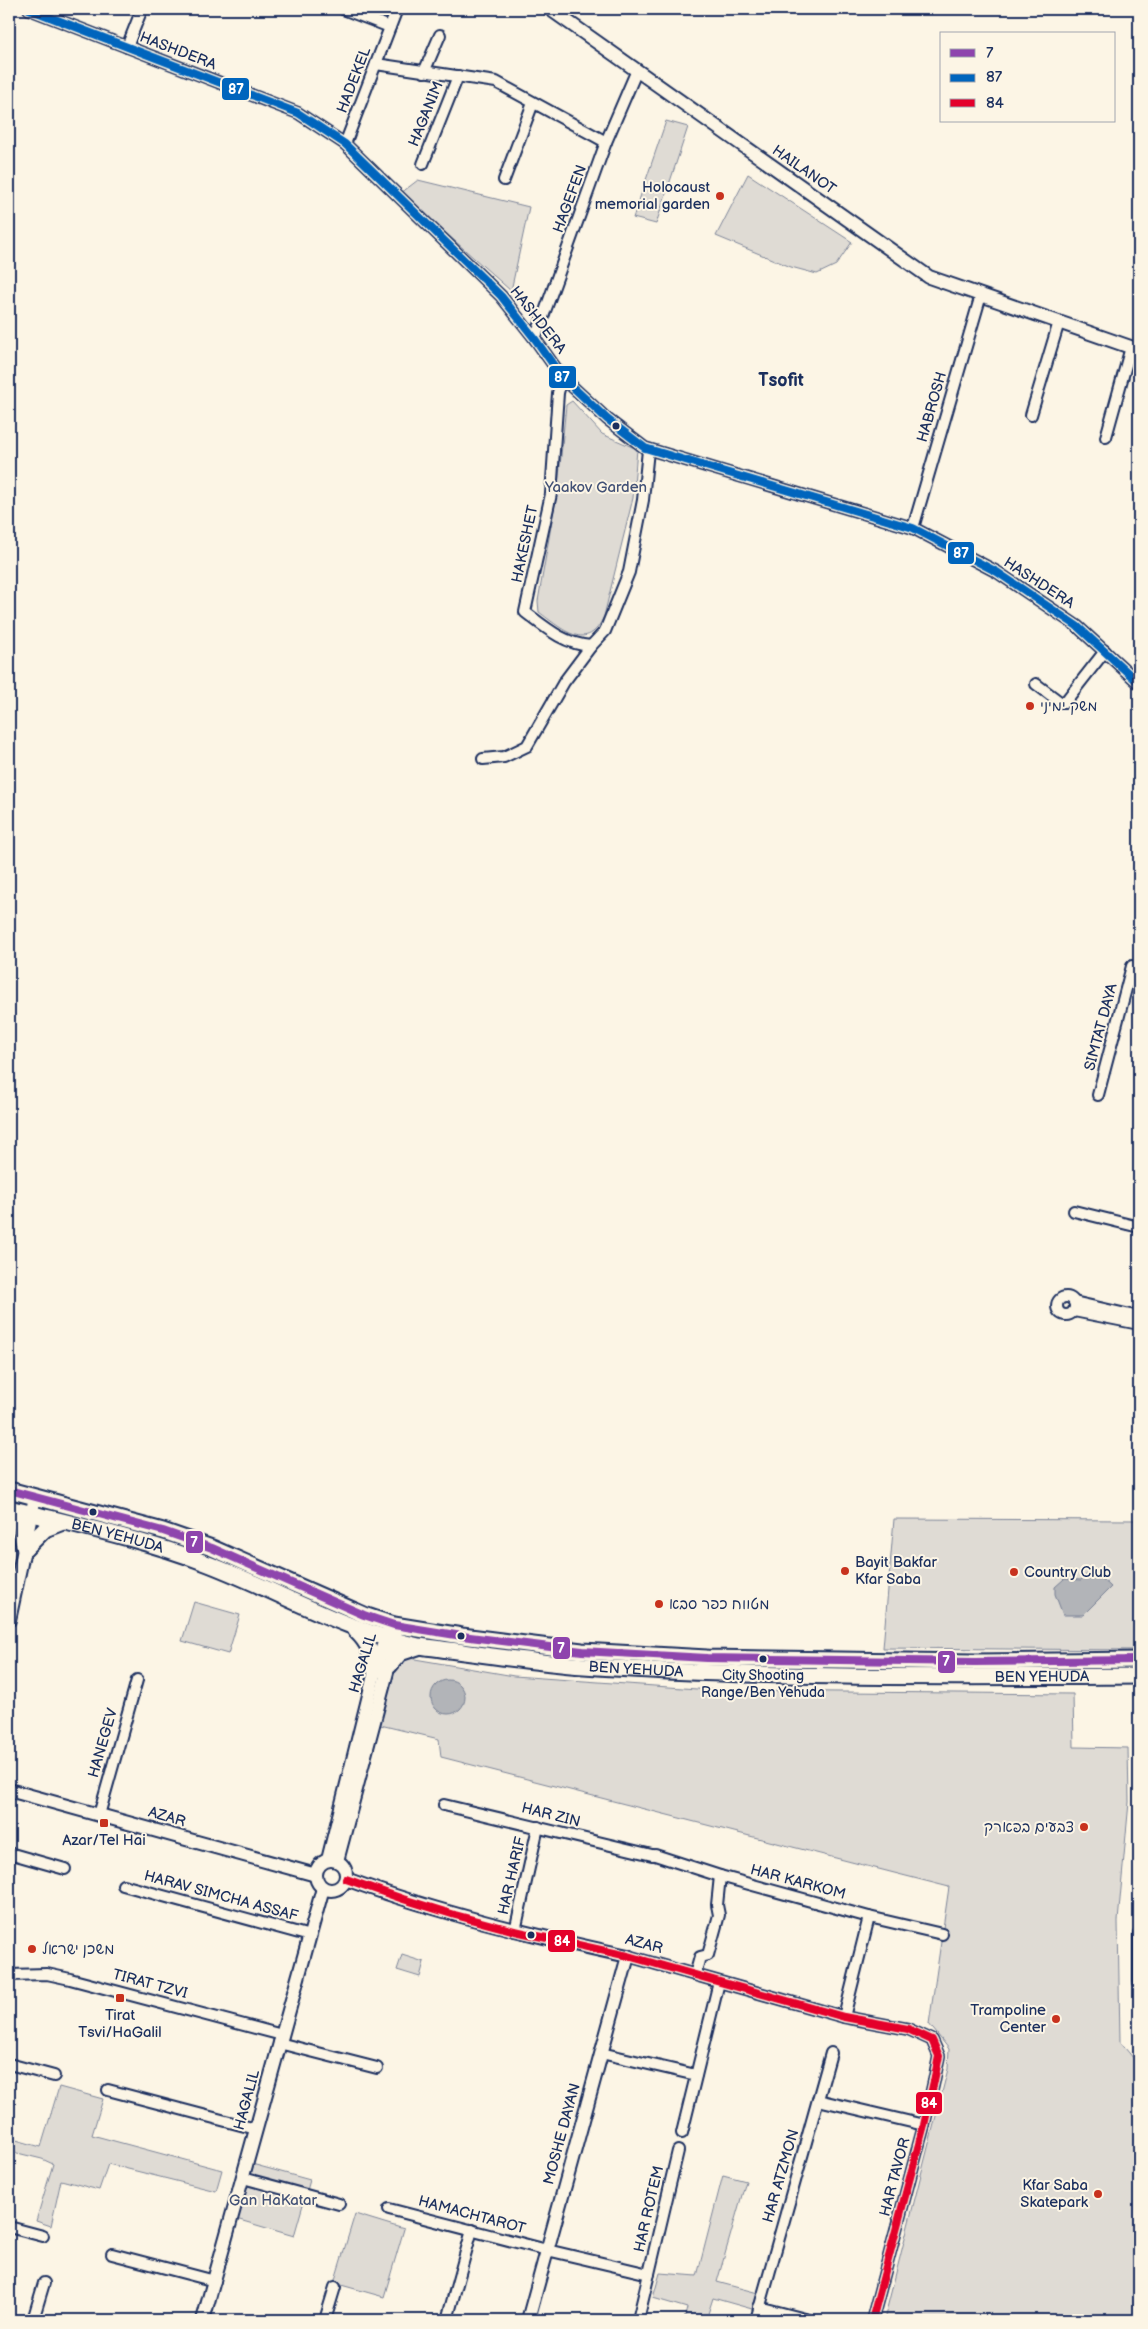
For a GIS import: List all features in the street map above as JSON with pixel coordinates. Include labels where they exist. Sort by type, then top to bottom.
[{"type":"main road","name":"BEN YEHUDA","points":[[9,1490],[163,1531],[212,1548],[364,1614],[394,1625],[582,1651],[707,1658],[974,1662],[1139,1660]]},
{"type":"main road","name":"BEN YEHUDA","points":[[9,1510],[62,1522],[203,1562],[353,1628],[390,1640],[419,1646],[582,1666],[693,1672],[1139,1676]]},
{"type":"main road","points":[[9,1510],[19,1524],[25,1549]]},
{"type":"main road","points":[[25,1549],[45,1529],[62,1522]]},
{"type":"main road","points":[[353,1628],[366,1640],[382,1669],[400,1653],[419,1646]]},
{"type":"street","name":"HASHDERA","points":[[29,9],[298,113],[345,144],[501,296],[562,376],[608,419],[648,450],[913,528],[997,572],[1077,626],[1139,682]]},
{"type":"street","points":[[127,47],[142,9]]},
{"type":"street","points":[[343,9],[390,27]]},
{"type":"street","name":"HADEKEL","points":[[345,144],[397,9]]},
{"type":"street","name":"HAILANOT","points":[[550,9],[929,277],[1135,349],[1106,437]]},
{"type":"street","name":"HAGANIM","points":[[424,72],[440,35]]},
{"type":"street","name":"HAGANIM","points":[[376,64],[496,82],[606,142]]},
{"type":"street","name":"HAGEFEN","points":[[535,339],[606,142],[637,70]]},
{"type":"street","name":"HAGANIM","points":[[423,164],[458,76]]},
{"type":"street","points":[[504,180],[533,103]]},
{"type":"street","name":"HABROSH","points":[[913,528],[981,295]]},
{"type":"street","points":[[1031,415],[1059,322]]},
{"type":"street","name":"HAKESHET","points":[[562,376],[558,393],[551,494],[525,612],[554,635],[579,645],[591,646]]},
{"type":"street","points":[[483,759],[504,758],[527,746],[564,682],[591,646],[605,631],[629,572],[644,500],[648,450]]},
{"type":"street","points":[[1036,684],[1060,702],[1065,702],[1105,651]]},
{"type":"street","name":"SIMTAT DAYA","points":[[1098,1095],[1136,967]]},
{"type":"street","points":[[1074,1211],[1139,1226]]},
{"type":"street","points":[[1139,1317],[1074,1306],[1139,1324]]},
{"type":"street","points":[[9,1620],[35,1497]]},
{"type":"street","name":"HAGALIL","points":[[333,1860],[394,1625]]},
{"type":"street","name":"HANEGEV","points":[[98,1815],[137,1680]]},
{"type":"street","name":"AZAR","points":[[9,1790],[316,1875]]},
{"type":"street","name":"HAR ZIN","points":[[444,1805],[653,1855],[720,1876]]},
{"type":"street","name":"HAR HARIF","points":[[514,1931],[538,1827]]},
{"type":"street","points":[[9,1853],[65,1869]]},
{"type":"street","points":[[333,1860],[346,1870],[346,1879],[337,1889],[323,1888],[319,1885],[316,1875],[321,1864],[333,1860]]},
{"type":"street","points":[[695,1976],[700,1957],[708,1955],[719,1915],[717,1904],[720,1876]]},
{"type":"street","name":"HAR KARKOM","points":[[720,1876],[869,1917],[942,1934]]},
{"type":"street","name":"AZAR","points":[[346,1879],[403,1899],[514,1931],[628,1956],[844,2017],[908,2029],[932,2040]]},
{"type":"street","name":"HARAV SIMCHA ASSAF","points":[[123,1884],[310,1936]]},
{"type":"street","name":"HAGALIL","points":[[203,2320],[323,1888]]},
{"type":"street","points":[[844,2017],[869,1917]]},
{"type":"street","points":[[1139,1934],[1139,1982]]},
{"type":"street","name":"MOSHE DAYAN","points":[[528,2320],[628,1956]]},
{"type":"street","name":"TIRAT TZVI","points":[[9,1975],[47,1974],[70,1978],[377,2068]]},
{"type":"street","points":[[682,2133],[719,1982]]},
{"type":"street","name":"HAR TAVOR","points":[[872,2320],[924,2125],[939,2056],[932,2040]]},
{"type":"street","points":[[601,2053],[696,2075]]},
{"type":"street","name":"HAR ATZMON","points":[[756,2320],[831,2054]]},
{"type":"street","points":[[9,2064],[54,2076]]},
{"type":"street","points":[[108,2090],[256,2129]]},
{"type":"street","points":[[818,2100],[924,2125]]},
{"type":"street","name":"HAR ROTEM","points":[[638,2320],[678,2151]]},
{"type":"street","points":[[242,2178],[340,2204]]},
{"type":"street","name":"HAMACHTAROT","points":[[389,2209],[547,2250]]},
{"type":"street","points":[[9,2227],[43,2236]]},
{"type":"street","points":[[447,2320],[472,2230]]},
{"type":"street","name":"HAR ROTEM","points":[[547,2250],[649,2274]]},
{"type":"street","points":[[112,2254],[215,2281]]},
{"type":"street","points":[[33,2320],[44,2283]]},
{"type":"street","points":[[325,2320],[335,2287]]},
{"type":"street","points":[[759,2307],[809,2320]]},
{"type":"green space","points":[[666,121],[688,127],[656,224],[633,218]]},
{"type":"green space","points":[[748,174],[852,242],[836,265],[817,274],[791,267],[716,236]]},
{"type":"green space","points":[[418,180],[529,207],[511,291],[401,193]]},
{"type":"green space","name":"Yaakov Garden","points":[[572,401],[602,434],[637,449],[633,498],[604,616],[598,627],[590,634],[582,636],[565,631],[539,612],[538,601],[558,486],[566,405]]},
{"type":"green space","name":"Country Club","points":[[894,1519],[1139,1520],[1139,1650],[883,1648]]},
{"type":"green space","points":[[194,1602],[240,1615],[228,1654],[182,1641]]},
{"type":"green space","points":[[409,1658],[514,1676],[725,1691],[1073,1694],[1074,1747],[1128,1748],[1129,1802],[1118,1921],[1120,2042],[1139,2065],[1139,2320],[884,2320],[948,2069],[949,2049],[929,2024],[949,1887],[441,1757],[439,1739],[376,1724],[392,1668]]},
{"type":"green space","points":[[402,1955],[424,1962],[420,1977],[397,1970]]},
{"type":"green space","points":[[59,2087],[103,2099],[92,2135],[222,2170],[216,2191],[108,2164],[99,2190],[61,2180],[51,2226],[36,2221],[53,2164],[42,2159],[9,2151],[9,2138],[41,2147]]},
{"type":"green space","name":"Gan HaKatar","points":[[252,2164],[310,2180],[294,2236],[236,2219]]},
{"type":"green space","points":[[723,2175],[746,2181],[717,2282],[758,2293],[752,2309],[713,2298],[706,2320],[684,2320],[687,2308],[653,2298],[660,2273],[697,2276]]},
{"type":"green space","points":[[355,2214],[404,2229],[384,2297],[334,2283]]},
{"type":"shaded area","points":[[1092,1569],[1111,1587],[1083,1615],[1063,1615],[1055,1594],[1055,1587],[1064,1579],[1081,1580]]},
{"type":"shaded area","points":[[448,1680],[460,1685],[465,1697],[460,1709],[448,1714],[436,1709],[431,1697],[436,1685]]},
{"type":"transit line","name":"87","points":[[29,9],[298,113],[345,144],[501,296],[562,377],[607,419],[645,448],[913,528],[997,572],[1077,626],[1139,683]]},
{"type":"transit line","name":"7","points":[[9,1490],[163,1531],[212,1548],[364,1615],[394,1625],[462,1636],[582,1651],[707,1658],[974,1662],[1139,1660]]},
{"type":"transit line","name":"84","points":[[346,1879],[455,1915],[515,1931],[628,1956],[844,2017],[908,2029],[932,2040],[939,2056],[934,2081],[872,2320]]},
{"type":"place","name":"Holocaust memorial garden","points":[[720,196]]},
{"type":"place","name":"משק ימיני","points":[[1030,706]]},
{"type":"place","name":"Bayit Bakfar Kfar Saba","points":[[845,1571]]},
{"type":"place","name":"Country Club","points":[[1014,1572]]},
{"type":"place","name":"מטווח כפר סבא","points":[[659,1604]]},
{"type":"place","name":"City Shooting Range/Ben Yehuda","points":[[763,1659]]},
{"type":"place","name":"Azar/Tel Hai","points":[[104,1823]]},
{"type":"place","name":"צבעים בפארק","points":[[1084,1827]]},
{"type":"place","name":"משכן ישראל","points":[[32,1949]]},
{"type":"place","name":"Tirat Tsvi/HaGalil","points":[[120,1998]]},
{"type":"place","name":"Trampoline Center","points":[[1056,2019]]},
{"type":"place","name":"Kfar Saba Skatepark","points":[[1098,2194]]},
{"type":"district","name":"Tsofit","points":[[781,380]]}]
